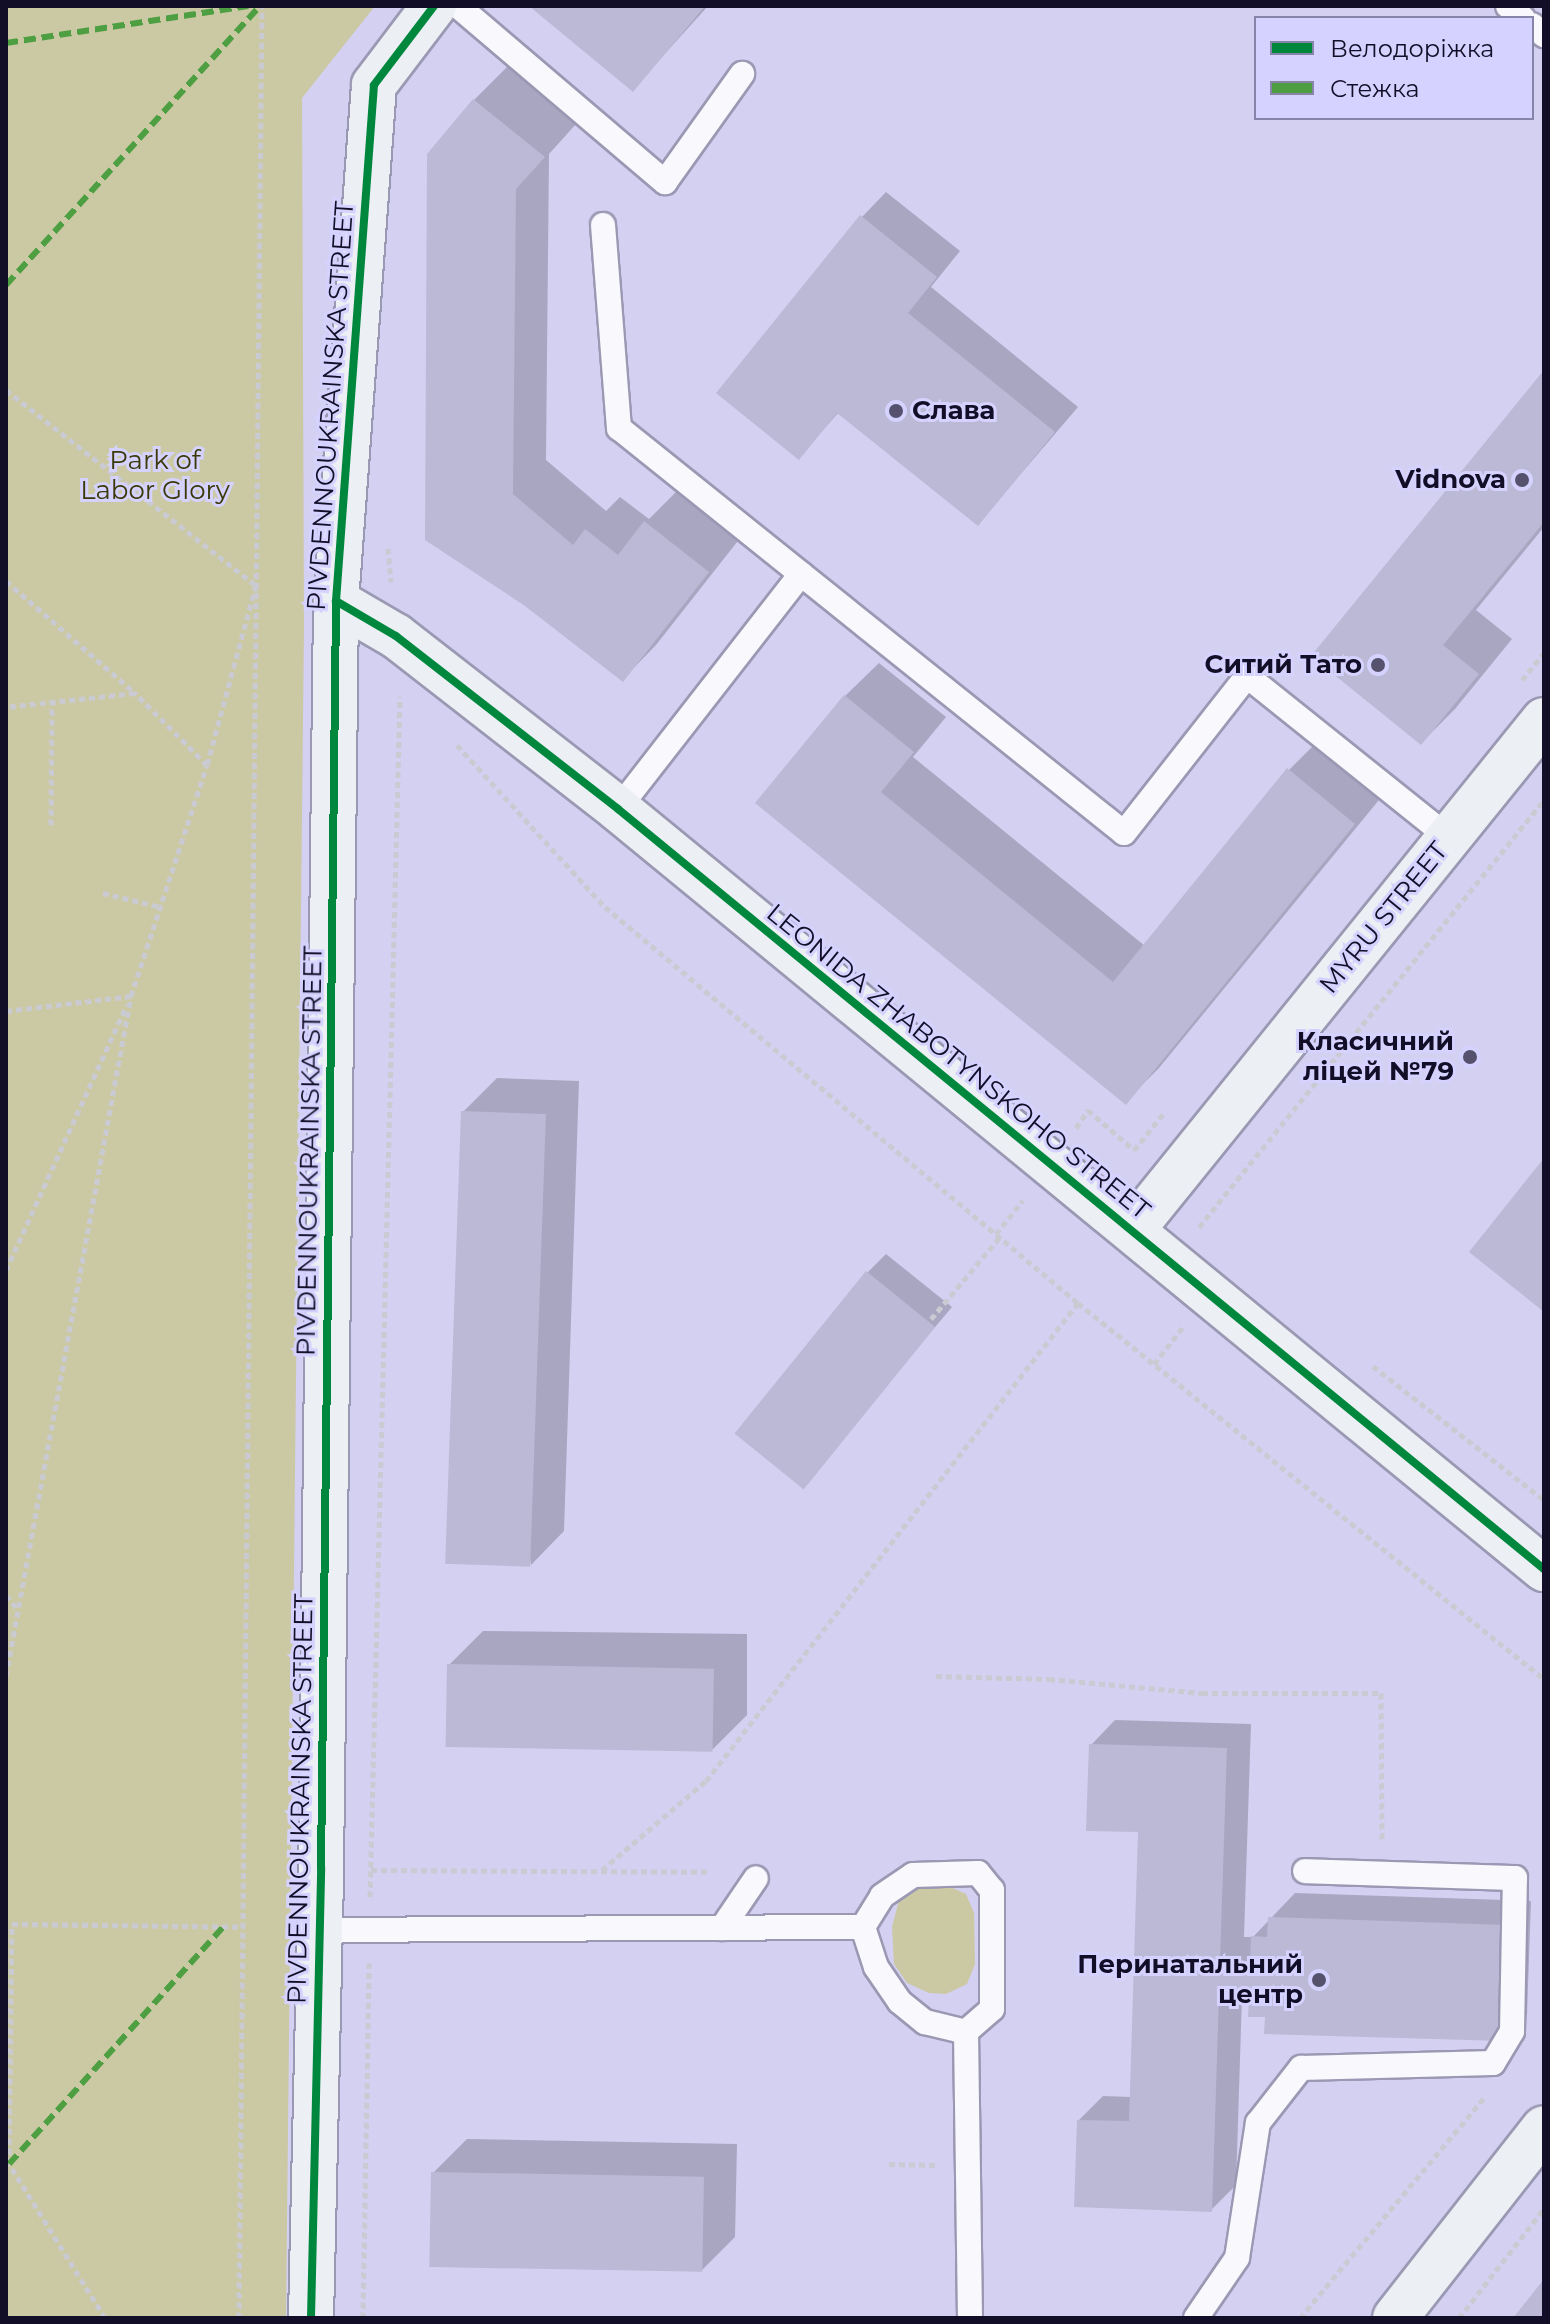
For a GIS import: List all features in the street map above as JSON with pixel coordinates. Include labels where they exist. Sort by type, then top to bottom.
[{"type":"street","name":"PIVDENNOUKRAINSKA STREET","points":[[311,2318],[336,601],[374,85],[434,6]]},
{"type":"street","name":"LEONIDA ZHABOTYNSKOHO STREET","points":[[336,601],[396,636],[618,809],[1544,1569]]},
{"type":"street","name":"MYRU STREET","points":[[1133,1229],[1449,838],[1529,704]]},
{"type":"street","points":[[1395,2318],[1544,2128]]},
{"type":"lane","points":[[458,6],[665,182],[742,74]]},
{"type":"lane","points":[[603,225],[619,428],[1124,833],[1247,676],[1449,838]]},
{"type":"lane","points":[[618,809],[801,574]]},
{"type":"lane","points":[[1196,2318],[1237,2258],[1258,2123],[1301,2068],[1493,2063],[1512,2031],[1515,1878],[1305,1871]]},
{"type":"lane","points":[[966,2032],[925,2022],[900,2002],[876,1967],[863,1927],[882,1896],[913,1875],[978,1873],[992,1890],[992,2009],[966,2032],[970,2318]]},
{"type":"lane","points":[[722,1928],[756,1878]]},
{"type":"lane","points":[[319,1930],[863,1927]]},
{"type":"path","points":[[239,2318],[262,6]]},
{"type":"path","points":[[6,390],[256,585]]},
{"type":"path","points":[[6,581],[135,693],[207,765]]},
{"type":"path","points":[[6,1270],[131,996],[207,765],[256,585]]},
{"type":"path","points":[[1529,704],[1544,653]]},
{"type":"path","points":[[363,2318],[400,682]]},
{"type":"path","points":[[6,707],[135,693]]},
{"type":"path","points":[[51,825],[52,702]]},
{"type":"path","points":[[452,739],[605,907],[1078,1303],[1544,1679]]},
{"type":"path","points":[[1209,1236],[1199,1228],[1544,800]]},
{"type":"path","points":[[103,893],[161,907]]},
{"type":"path","points":[[6,1011],[131,996]]},
{"type":"path","points":[[6,1676],[131,996]]},
{"type":"path","points":[[931,1319],[998,1236],[1088,1110],[1134,1150],[1174,1102]]},
{"type":"path","points":[[1154,1364],[1207,1294]]},
{"type":"path","points":[[602,1870],[706,1781],[1078,1303]]},
{"type":"path","points":[[1362,1357],[1544,1500]]},
{"type":"path","points":[[6,1595],[18,1610]]},
{"type":"path","points":[[936,1676],[1049,1679],[1202,1693],[1381,1693],[1383,1875]]},
{"type":"path","points":[[371,1870],[708,1872]]},
{"type":"path","points":[[105,2318],[7,2164],[9,1924],[243,1927]]},
{"type":"path","points":[[1300,2318],[1493,2088]]},
{"type":"path","points":[[889,2164],[968,2166]]},
{"type":"path","points":[[1459,2318],[1544,2209]]},
{"type":"green space","name":"Park of Labor Glory","points":[[6,6],[375,6],[302,98],[304,627],[286,2318],[6,2318]]},
{"type":"green space","points":[[946,1885],[966,1894],[974,1913],[975,1964],[967,1984],[946,1994],[929,1993],[907,1983],[894,1964],[892,1927],[899,1900],[919,1887]]},
{"type":"building","points":[[529,6],[705,6],[633,92]]},
{"type":"building","points":[[473,99],[545,157],[516,189],[513,494],[573,545],[585,529],[618,555],[644,521],[709,572],[623,682],[525,606],[425,540],[427,154]]},
{"type":"building","points":[[860,215],[937,277],[908,313],[1055,432],[978,526],[837,413],[799,460],[716,393]]},
{"type":"building","points":[[1544,370],[1544,522],[1443,645],[1479,674],[1421,745],[1311,656]]},
{"type":"building","points":[[844,695],[914,752],[881,792],[1113,982],[1287,768],[1355,824],[1126,1105],[755,803]]},
{"type":"building","points":[[461,1111],[546,1114],[530,1567],[445,1564]]},
{"type":"building","points":[[1544,1158],[1544,1312],[1469,1252]]},
{"type":"building","points":[[866,1271],[935,1327],[804,1489],[734,1433]]},
{"type":"building","points":[[447,1664],[714,1669],[713,1752],[446,1747]]},
{"type":"building","name":"Перинатальний центр","points":[[1089,1744],[1227,1748],[1220,1961],[1250,1962],[1251,1936],[1267,1937],[1268,1917],[1507,1925],[1503,2041],[1264,2034],[1265,2017],[1248,2017],[1249,1998],[1219,1997],[1212,2212],[1074,2207],[1077,2120],[1129,2121],[1138,1832],[1086,1831]]},
{"type":"building","points":[[431,2172],[704,2177],[702,2272],[429,2267]]},
{"type":"building","points":[[1544,2279],[1544,2318],[1513,2318]]},
{"type":"marked path","points":[[6,43],[248,6]]},
{"type":"marked path","points":[[6,285],[260,6]]},
{"type":"marked path","points":[[9,2164],[223,1927]]},
{"type":"cycle path","points":[[311,2318],[321,1869],[336,601],[374,85],[434,6]]},
{"type":"cycle path","points":[[336,601],[396,636],[618,809],[1544,1569]]},
{"type":"place","name":"Слава","points":[[896,411]]},
{"type":"place","name":"Vidnova","points":[[1522,480]]},
{"type":"place","name":"Ситий Тато","points":[[1378,665]]},
{"type":"place","name":"Класичний ліцей №79","points":[[1470,1057]]},
{"type":"place","name":"Перинатальний центр","points":[[1319,1980]]}]
